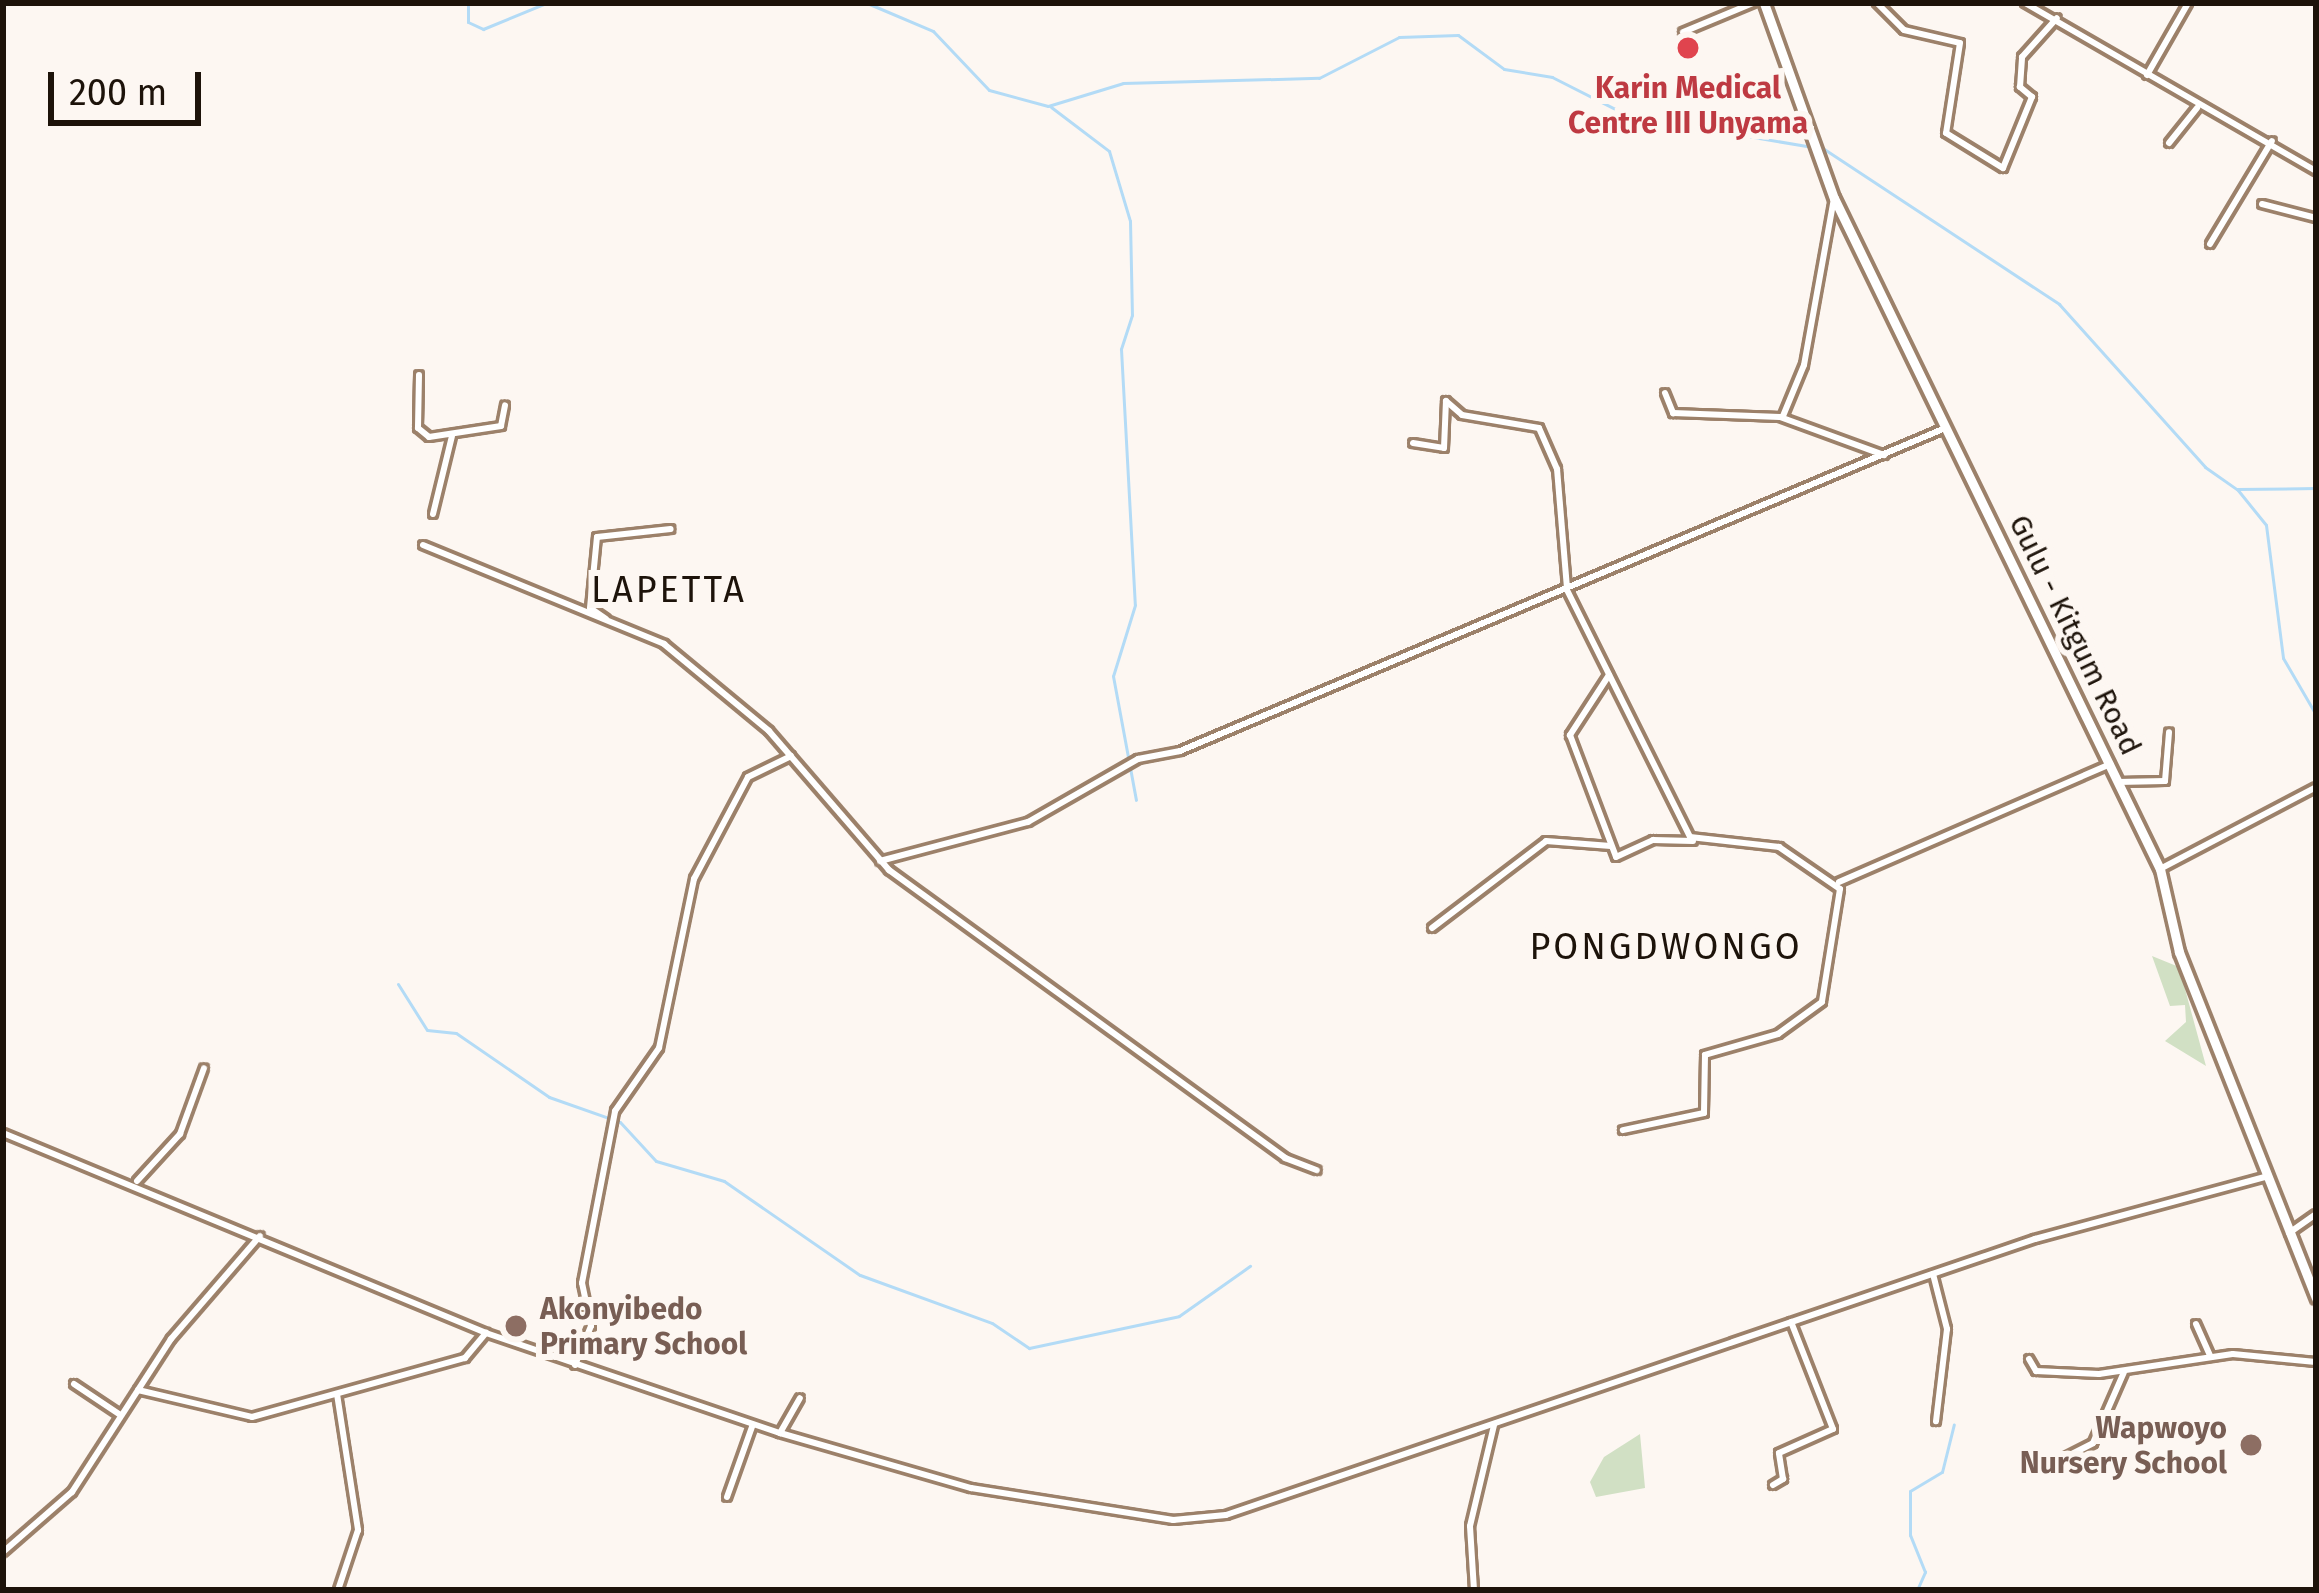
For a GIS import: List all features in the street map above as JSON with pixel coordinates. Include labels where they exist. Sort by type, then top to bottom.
[{"type":"main road","name":"Gulu - Kitgum Road","points":[[1764,3],[1834,198],[2160,868],[2264,1178],[2316,1298]]},
{"type":"street","points":[[1683,32],[1753,3]]},
{"type":"street","points":[[1876,3],[1904,30],[1960,43],[1946,133],[2003,168],[2032,97],[2020,87],[2022,57],[2057,18]]},
{"type":"street","points":[[2025,3],[2057,18],[2198,107],[2272,140],[2316,172]]},
{"type":"street","points":[[2147,75],[2188,3]]},
{"type":"street","points":[[2169,143],[2198,107]]},
{"type":"street","points":[[2210,244],[2272,140]]},
{"type":"street","points":[[1780,417],[1804,365],[1834,198]]},
{"type":"street","points":[[2261,204],[2316,218]]},
{"type":"street","points":[[419,376],[420,432],[452,436],[501,426],[505,405]]},
{"type":"street","points":[[1665,393],[1673,412],[1780,417],[1888,456]]},
{"type":"street","points":[[1413,443],[1444,448],[1446,401],[1462,415],[1539,428],[1557,469],[1567,588],[1694,841]]},
{"type":"street","points":[[880,861],[1028,822],[1138,759],[1567,588],[1943,429]]},
{"type":"street","points":[[433,514],[452,436]]},
{"type":"street","points":[[614,625],[590,608],[598,538],[671,529]]},
{"type":"street","points":[[424,545],[664,644],[791,756],[880,861],[1064,1004],[1317,1170]]},
{"type":"street","points":[[1609,675],[1570,734],[1616,857],[1653,840],[1759,841],[1839,882]]},
{"type":"street","points":[[2118,782],[2163,782],[2169,732]]},
{"type":"street","points":[[575,1365],[591,1326],[582,1283],[615,1111],[659,1048],[695,876],[748,777],[791,756]]},
{"type":"street","points":[[1839,882],[2111,764]]},
{"type":"street","points":[[2160,868],[2316,788]]},
{"type":"street","points":[[1432,928],[1546,841],[1611,845]]},
{"type":"street","points":[[1623,1130],[1705,1113],[1704,1056],[1774,1035],[1822,1002],[1839,882]]},
{"type":"street","points":[[137,1181],[180,1134],[204,1068]]},
{"type":"street","points":[[3,1133],[137,1181],[486,1333],[780,1433],[970,1488],[1173,1520],[1226,1515],[1932,1273],[2264,1178]]},
{"type":"street","points":[[2286,1234],[2316,1214]]},
{"type":"street","points":[[3,1552],[72,1492],[119,1414],[260,1235]]},
{"type":"street","points":[[1932,1273],[1947,1329],[1936,1421]]},
{"type":"street","points":[[1773,1485],[1783,1479],[1779,1453],[1833,1429],[1791,1322]]},
{"type":"street","points":[[2196,1324],[2210,1355]]},
{"type":"street","points":[[137,1390],[150,1388],[248,1418],[465,1358],[486,1333]]},
{"type":"street","points":[[2029,1359],[2036,1371],[2124,1372],[2210,1355],[2316,1362]]},
{"type":"street","points":[[2060,1460],[2093,1443],[2124,1372]]},
{"type":"street","points":[[149,1374],[150,1388]]},
{"type":"street","points":[[74,1384],[119,1414]]},
{"type":"street","points":[[337,1394],[358,1531],[338,1590]]},
{"type":"street","points":[[780,1433],[800,1398]]},
{"type":"street","points":[[728,1498],[753,1424]]},
{"type":"street","points":[[1474,1590],[1470,1526],[1494,1425]]},
{"type":"green space","points":[[2152,956],[2179,967],[2206,1066],[2165,1041],[2186,1022],[2185,1005],[2170,1006]]},
{"type":"green space","points":[[1640,1434],[1645,1488],[1596,1497],[1590,1482],[1604,1457]]},
{"type":"waterway","points":[[468,3],[468,22],[483,29],[546,3]]},
{"type":"waterway","points":[[867,3],[933,31],[989,90],[1048,106],[1123,83],[1319,78],[1399,37],[1458,35],[1504,69],[1552,77],[1629,116],[1806,146]]},
{"type":"waterway","points":[[1051,107],[1109,151],[1130,221],[1132,315],[1121,349],[1135,605],[1113,676],[1136,800]]},
{"type":"waterway","points":[[1818,145],[2059,304],[2205,467],[2237,489],[2316,488]]},
{"type":"waterway","points":[[2237,489],[2266,525],[2283,658],[2316,715]]},
{"type":"waterway","points":[[398,984],[427,1030],[456,1033],[549,1097],[620,1122],[656,1161],[724,1181],[860,1275],[992,1323],[1029,1348],[1179,1316],[1250,1266]]},
{"type":"waterway","points":[[1917,1590],[1925,1572],[1910,1535],[1910,1491],[1942,1472],[1954,1424]]},
{"type":"place","name":"Karin Medical Centre III Unyama","points":[[1688,48]]},
{"type":"place","name":"Akonyibedo Primary School","points":[[516,1326]]},
{"type":"place","name":"Wapwoyo Nursery School","points":[[2251,1445]]},
{"type":"district","name":"LAPETTA","points":[[669,591]]},
{"type":"district","name":"PONGDWONGO","points":[[1666,948]]}]
